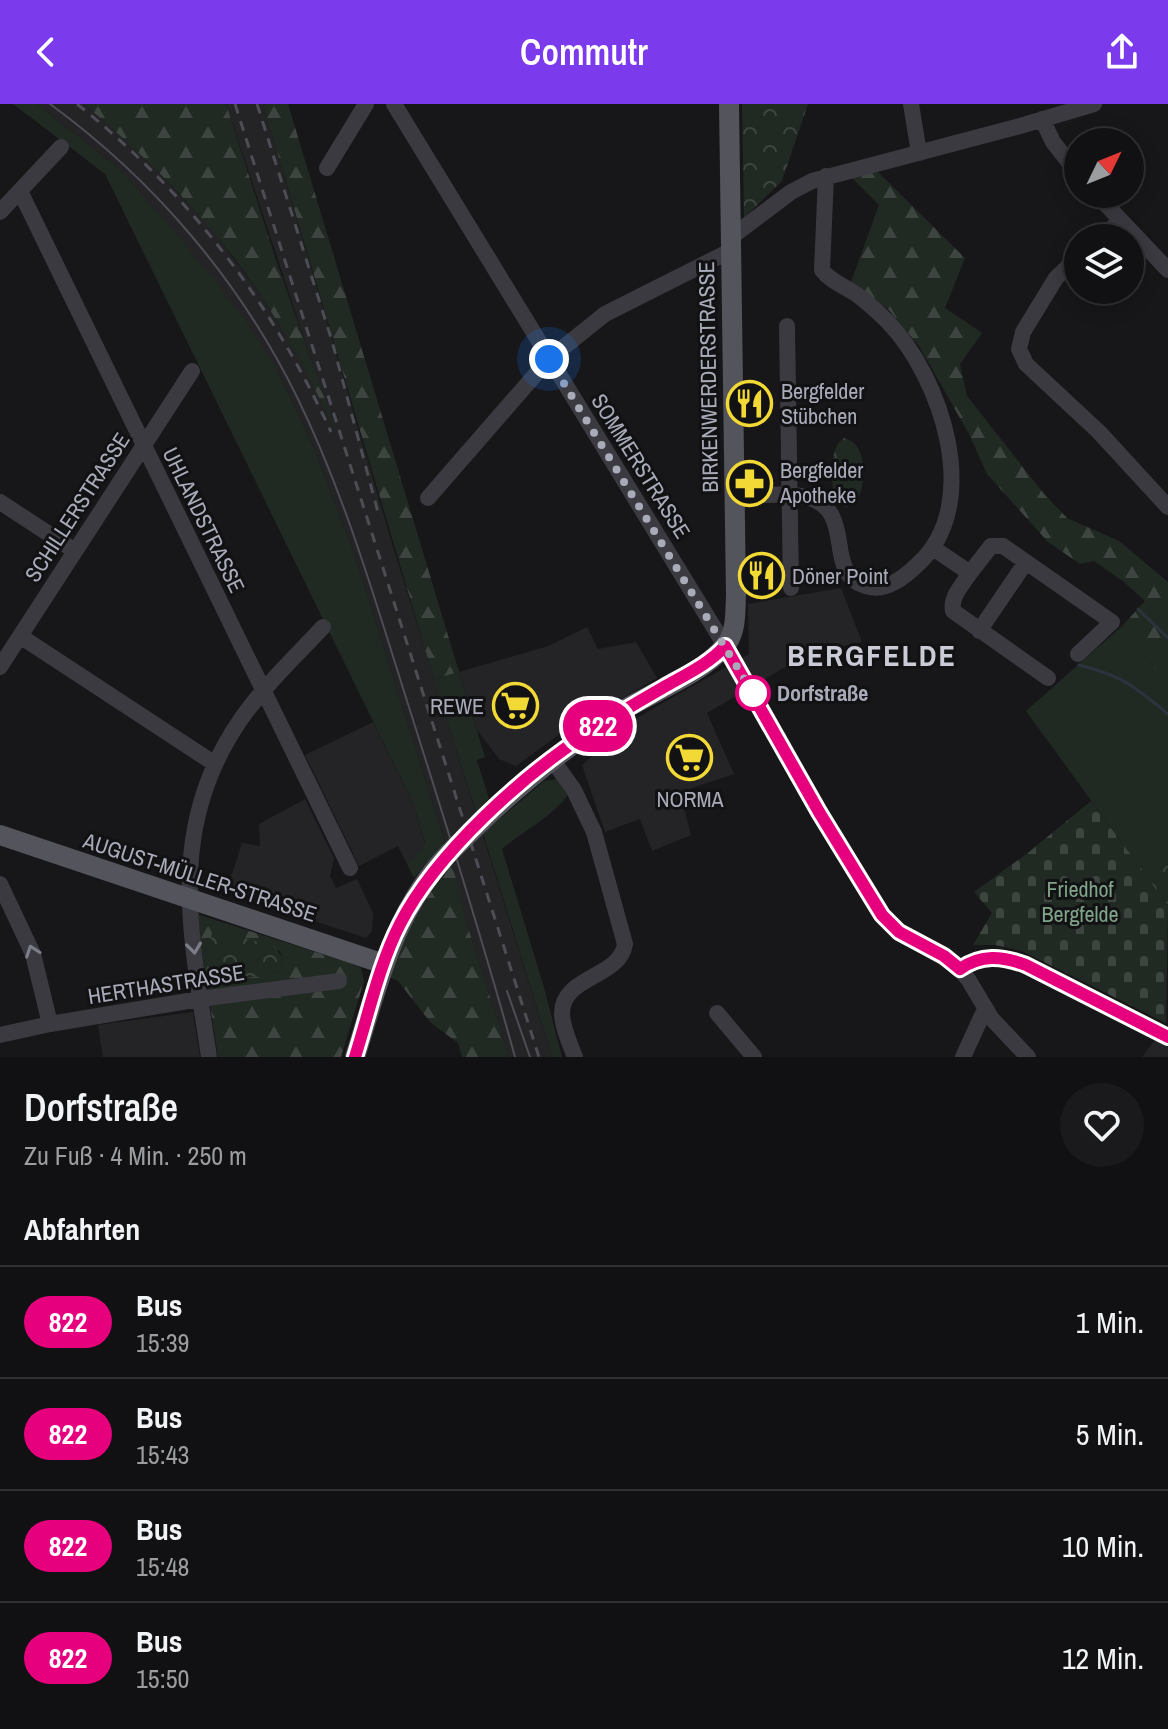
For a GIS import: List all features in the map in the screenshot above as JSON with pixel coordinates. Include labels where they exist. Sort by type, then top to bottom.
[{"type":"main road","name":"BIRKENWERDERSTRASSE","points":[[725,646],[732,635],[735,621],[729,104]]},
{"type":"main road","points":[[355,1057],[399,926],[419,890],[449,853],[551,758],[704,663],[725,646]]},
{"type":"main road","name":"AUGUST-MÜLLER-STRASSE","points":[[0,835],[384,964]]},
{"type":"street","points":[[327,168],[366,104]]},
{"type":"street","name":"SOMMERSTRASSE","points":[[394,104],[725,646]]},
{"type":"street","points":[[911,104],[919,153]]},
{"type":"street","points":[[428,498],[549,359],[605,314],[730,245],[799,187],[826,176],[1094,104]]},
{"type":"street","points":[[1042,119],[1064,156]]},
{"type":"street","points":[[0,212],[61,147]]},
{"type":"street","points":[[734,496],[811,499],[830,511],[836,522],[844,568],[852,579],[864,586],[879,588],[895,581],[921,561],[933,548],[946,521],[951,493],[950,460],[939,409],[922,370],[899,335],[872,307],[822,270],[826,176]]},
{"type":"street","name":"UHLANDSTRASSE","points":[[20,191],[350,868]]},
{"type":"street","points":[[1108,208],[1168,270]]},
{"type":"street","points":[[1116,224],[1120,221]]},
{"type":"street","points":[[1064,270],[1056,278],[1023,332],[1019,341],[1022,357],[1099,432],[1168,507]]},
{"type":"street","points":[[787,326],[791,588]]},
{"type":"street","name":"SCHILLERSTRASSE","points":[[0,667],[192,371]]},
{"type":"street","points":[[0,502],[75,551]]},
{"type":"street","points":[[1048,678],[957,615],[952,605],[970,573],[991,546],[1003,546],[1112,622],[1078,654]]},
{"type":"street","points":[[933,548],[970,573]]},
{"type":"street","points":[[979,631],[1026,562]]},
{"type":"street","points":[[209,1057],[188,898],[190,855],[197,819],[215,764],[239,721],[323,627]]},
{"type":"street","points":[[20,636],[215,764]]},
{"type":"street","points":[[725,646],[819,812],[882,915],[899,932],[944,956],[960,969],[981,1002],[1028,1057]]},
{"type":"street","points":[[551,758],[574,790],[594,832],[625,944],[618,960],[577,987],[563,1005],[563,1020],[575,1057]]},
{"type":"street","points":[[0,884],[28,941],[50,1024]]},
{"type":"street","points":[[960,969],[982,958],[995,957],[1018,962],[1168,1037]]},
{"type":"street","name":"HERTHASTRASSE","points":[[0,1035],[200,999],[339,981]]},
{"type":"street","points":[[963,1057],[981,1002]]},
{"type":"street","points":[[717,1013],[752,1056]]},
{"type":"shaded area","points":[[37,104],[84,104],[132,145],[208,224],[259,293],[298,355],[333,425],[226,104],[263,104],[391,540],[552,1057],[509,1057],[355,556],[313,446],[277,369],[117,167]]},
{"type":"shaded area","points":[[841,588],[862,642],[806,655],[707,713],[734,774],[680,792],[691,835],[652,851],[640,819],[605,832],[582,765],[633,720],[749,654],[748,604]]},
{"type":"shaded area","points":[[587,627],[598,649],[636,642],[657,678],[560,734],[516,766],[499,759],[477,730],[459,672],[548,646]]},
{"type":"shaded area","points":[[373,722],[414,805],[425,844],[407,864],[398,846],[359,866],[305,755]]},
{"type":"shaded area","points":[[305,799],[334,858],[330,876],[336,888],[357,879],[373,913],[372,931],[366,938],[226,892],[242,843],[260,846],[259,824]]},
{"type":"shaded area","points":[[193,1012],[200,1057],[103,1057],[98,1025]]},
{"type":"shaded area","points":[[1155,1040],[1168,1046],[1168,1057],[1142,1057]]},
{"type":"green space","points":[[13,104],[37,104],[117,167],[212,277],[277,369],[313,446],[355,556],[445,842],[414,878],[407,864],[425,843],[414,805],[105,174]]},
{"type":"green space","points":[[84,104],[226,104],[275,257],[337,433],[291,344],[221,241],[178,192]]},
{"type":"green space","points":[[263,104],[288,104],[459,672],[434,679]]},
{"type":"green space","points":[[742,104],[808,104],[782,181],[744,218]]},
{"type":"green space","points":[[877,171],[965,258],[945,308],[982,333],[960,364],[967,396],[1045,495],[1067,518],[1119,541],[1168,582],[1168,685],[1122,626],[1145,601],[1094,561],[1080,564],[1048,542],[987,474],[969,434],[919,346],[889,310],[851,282],[879,205],[852,178]]},
{"type":"green space","points":[[844,438],[857,447],[863,464],[863,483],[858,499],[846,507],[835,503],[832,477],[835,450]]},
{"type":"green space","points":[[1122,626],[1168,685],[1168,865],[1146,876],[1026,711]]},
{"type":"green space","points":[[459,672],[485,757],[477,760],[489,799],[476,812],[434,679]]},
{"type":"green space","points":[[557,779],[568,795],[545,817],[502,849],[562,1057],[552,1057],[483,833],[544,781]]},
{"type":"green space","name":"Friedhof Bergfelde","points":[[1091,801],[1168,905],[1166,1023],[1022,951],[995,945],[973,945],[992,913],[974,892]]},
{"type":"green space","points":[[452,863],[467,924],[509,1057],[462,1057],[458,1043],[431,1023],[398,981],[383,974],[405,918]]},
{"type":"green space","points":[[1168,865],[1168,905],[1146,876]]},
{"type":"green space","points":[[196,914],[361,968],[364,981],[341,1057],[218,1057]],"holes":[[[279,950],[283,958],[281,969],[275,974],[222,981]]]},
{"type":"green space","points":[[218,930],[274,947],[283,958],[281,969],[273,975],[220,980],[216,976],[211,938],[212,933]]},
{"type":"waterway","points":[[1138,609],[1168,638]]},
{"type":"waterway","points":[[1079,665],[1127,683],[1168,714]]},
{"type":"tram line","points":[[50,104],[124,166],[191,236],[249,313],[297,397],[345,510],[371,587],[515,1057]]},
{"type":"tram line","points":[[507,991],[530,1057]]},
{"type":"railway","points":[[77,104],[155,174],[224,253],[282,339],[331,432]]},
{"type":"railway","points":[[235,104],[539,1057]]},
{"type":"railway","points":[[257,104],[332,341],[379,516]]},
{"type":"bus line","name":"822","points":[[355,1057],[393,938],[427,877],[496,807],[551,758],[704,663],[725,646],[819,812],[878,910],[892,927],[944,956],[960,969],[972,961],[989,957],[1026,965],[1168,1037]]},
{"type":"place","name":"Bergfelder Stübchen","points":[[750,404]]},
{"type":"place","name":"Bergfelder Apotheke","points":[[749,483]]},
{"type":"place","name":"Döner Point","points":[[761,576]]},
{"type":"place","name":"Dorfstraße","points":[[753,693]]},
{"type":"place","name":"REWE","points":[[515,706]]},
{"type":"place","name":"NORMA","points":[[690,758]]},
{"type":"district","name":"BERGFELDE","points":[[872,655]]},
{"type":"route","points":[[549,359],[756,698],[753,693]]}]
